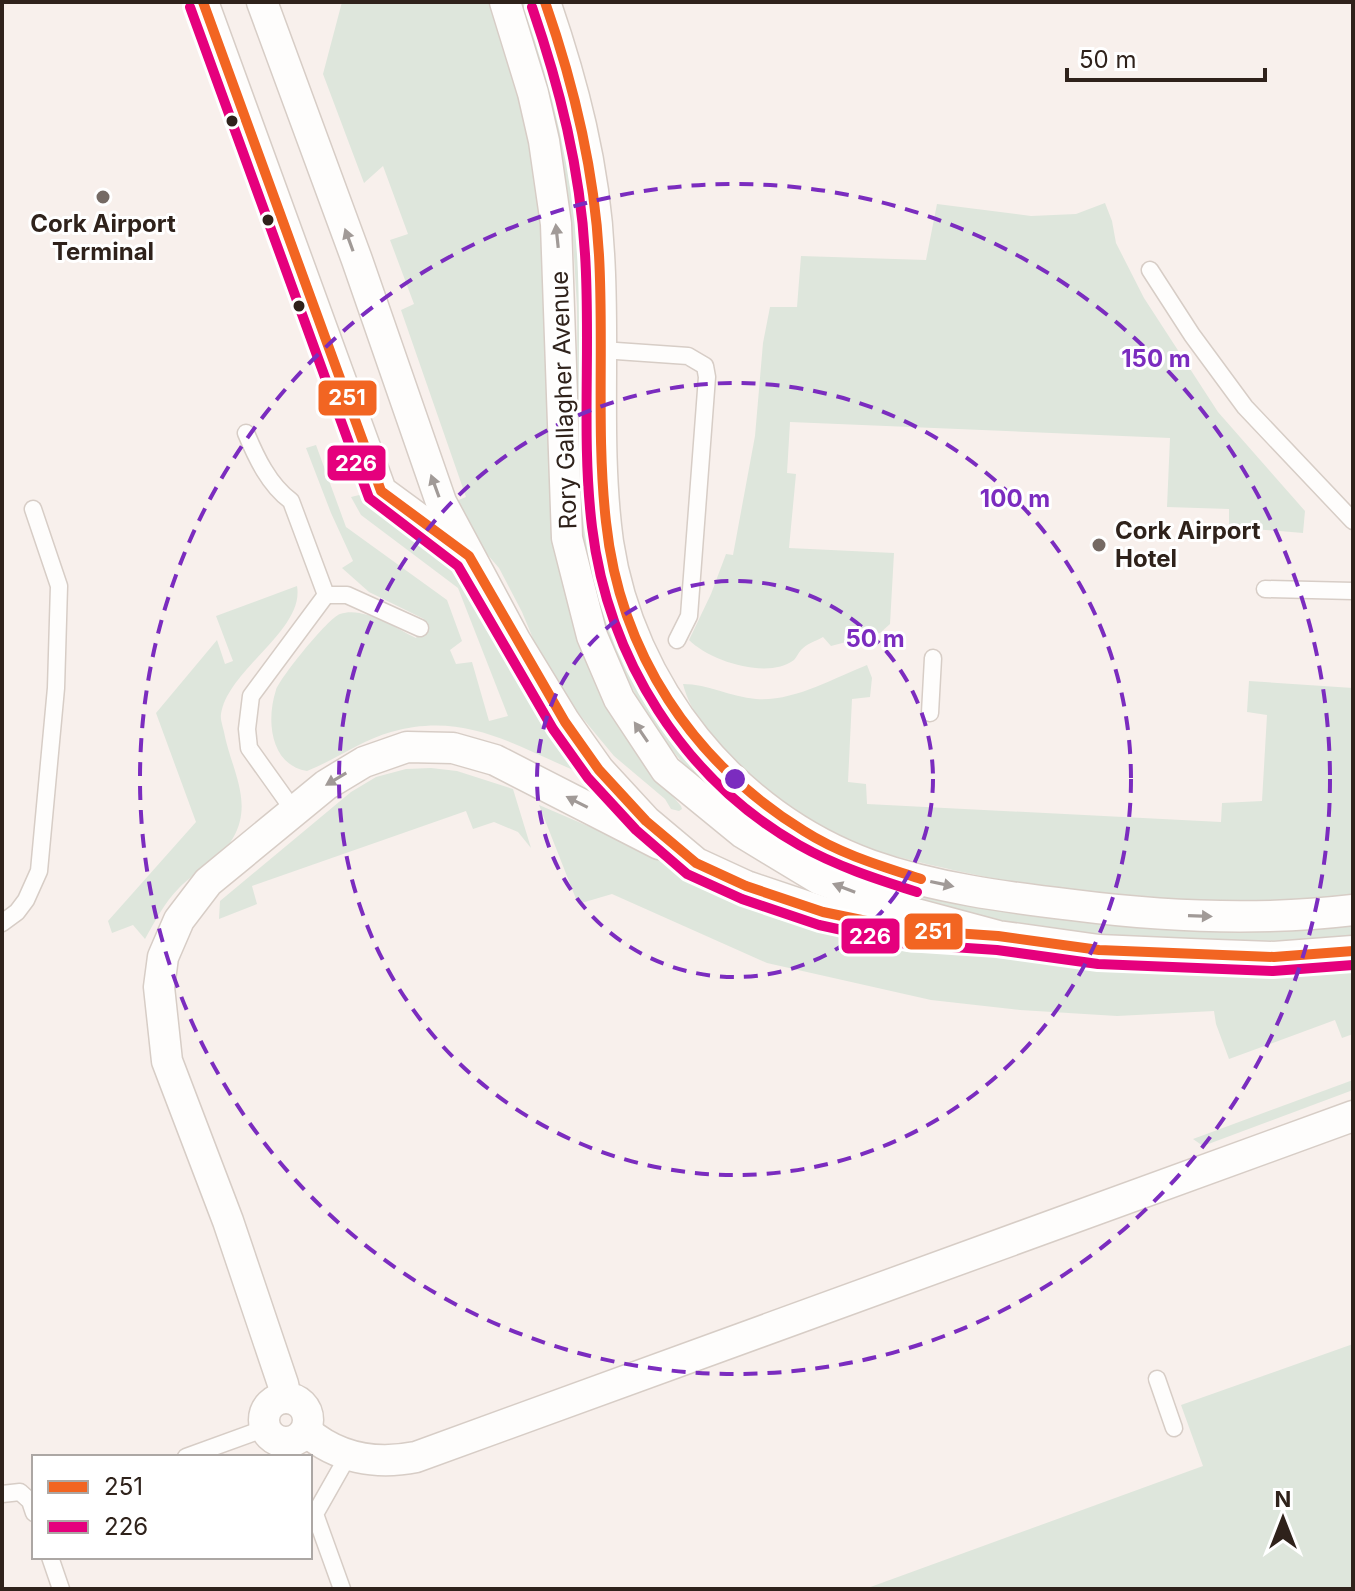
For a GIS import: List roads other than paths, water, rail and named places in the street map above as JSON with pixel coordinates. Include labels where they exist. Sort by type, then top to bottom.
[{"type":"street","points":[[203,2],[381,491],[469,556]]},
{"type":"street","points":[[262,2],[357,260],[441,502],[556,708],[599,770],[646,821],[696,863]]},
{"type":"street","name":"Rory Gallagher Avenue","points":[[505,2],[538,117],[556,224],[567,538],[592,636],[619,699],[666,770],[743,833],[819,879],[901,910],[998,936],[1099,950],[1190,954],[1274,957],[1353,951]]},
{"type":"street","name":"Rory Gallagher Avenue","points":[[545,2],[569,73],[596,218],[602,350],[602,440],[606,516],[614,569],[627,617],[654,679],[684,725],[717,765],[771,812],[806,835],[872,866],[938,884],[1096,908],[1194,916],[1286,916],[1353,910]]},
{"type":"street","points":[[286,1398],[228,1221],[167,1061],[159,987],[163,957],[179,920],[208,882],[326,785],[364,762],[407,747],[453,748],[495,760],[746,886],[823,912],[910,930],[998,936]]},
{"type":"street","points":[[306,1431],[318,1441],[362,1459],[396,1461],[429,1452],[1353,1116]]},
{"type":"street","points":[[279,1399],[294,1399],[308,1416],[306,1431],[295,1441],[275,1439],[266,1428],[268,1408],[279,1399]]},
{"type":"lane","points":[[560,2],[569,73]]},
{"type":"lane","points":[[1150,270],[1192,335],[1245,407],[1353,521]]},
{"type":"lane","points":[[602,350],[688,356],[705,366],[707,377],[689,616],[677,640]]},
{"type":"lane","points":[[246,433],[257,460],[279,492],[291,501],[326,595]]},
{"type":"lane","points":[[2,923],[17,912],[26,900],[39,871],[56,688],[59,586],[33,509]]},
{"type":"lane","points":[[1265,589],[1353,591]]},
{"type":"lane","points":[[326,595],[347,595],[420,628]]},
{"type":"lane","points":[[294,811],[249,748],[247,729],[251,696],[326,595]]},
{"type":"lane","points":[[930,713],[933,658]]},
{"type":"lane","points":[[1157,1379],[1174,1428]]},
{"type":"lane","points":[[192,1455],[266,1428]]},
{"type":"lane","points":[[342,1589],[315,1514],[349,1454]]},
{"type":"lane","points":[[2,1494],[20,1492],[32,1507]]},
{"type":"lane","points":[[51,1559],[61,1589]]},
{"type":"place","name":"Cork Airport Terminal","points":[[103,197]]},
{"type":"place","name":"Cork Airport Hotel","points":[[1099,545]]}]
